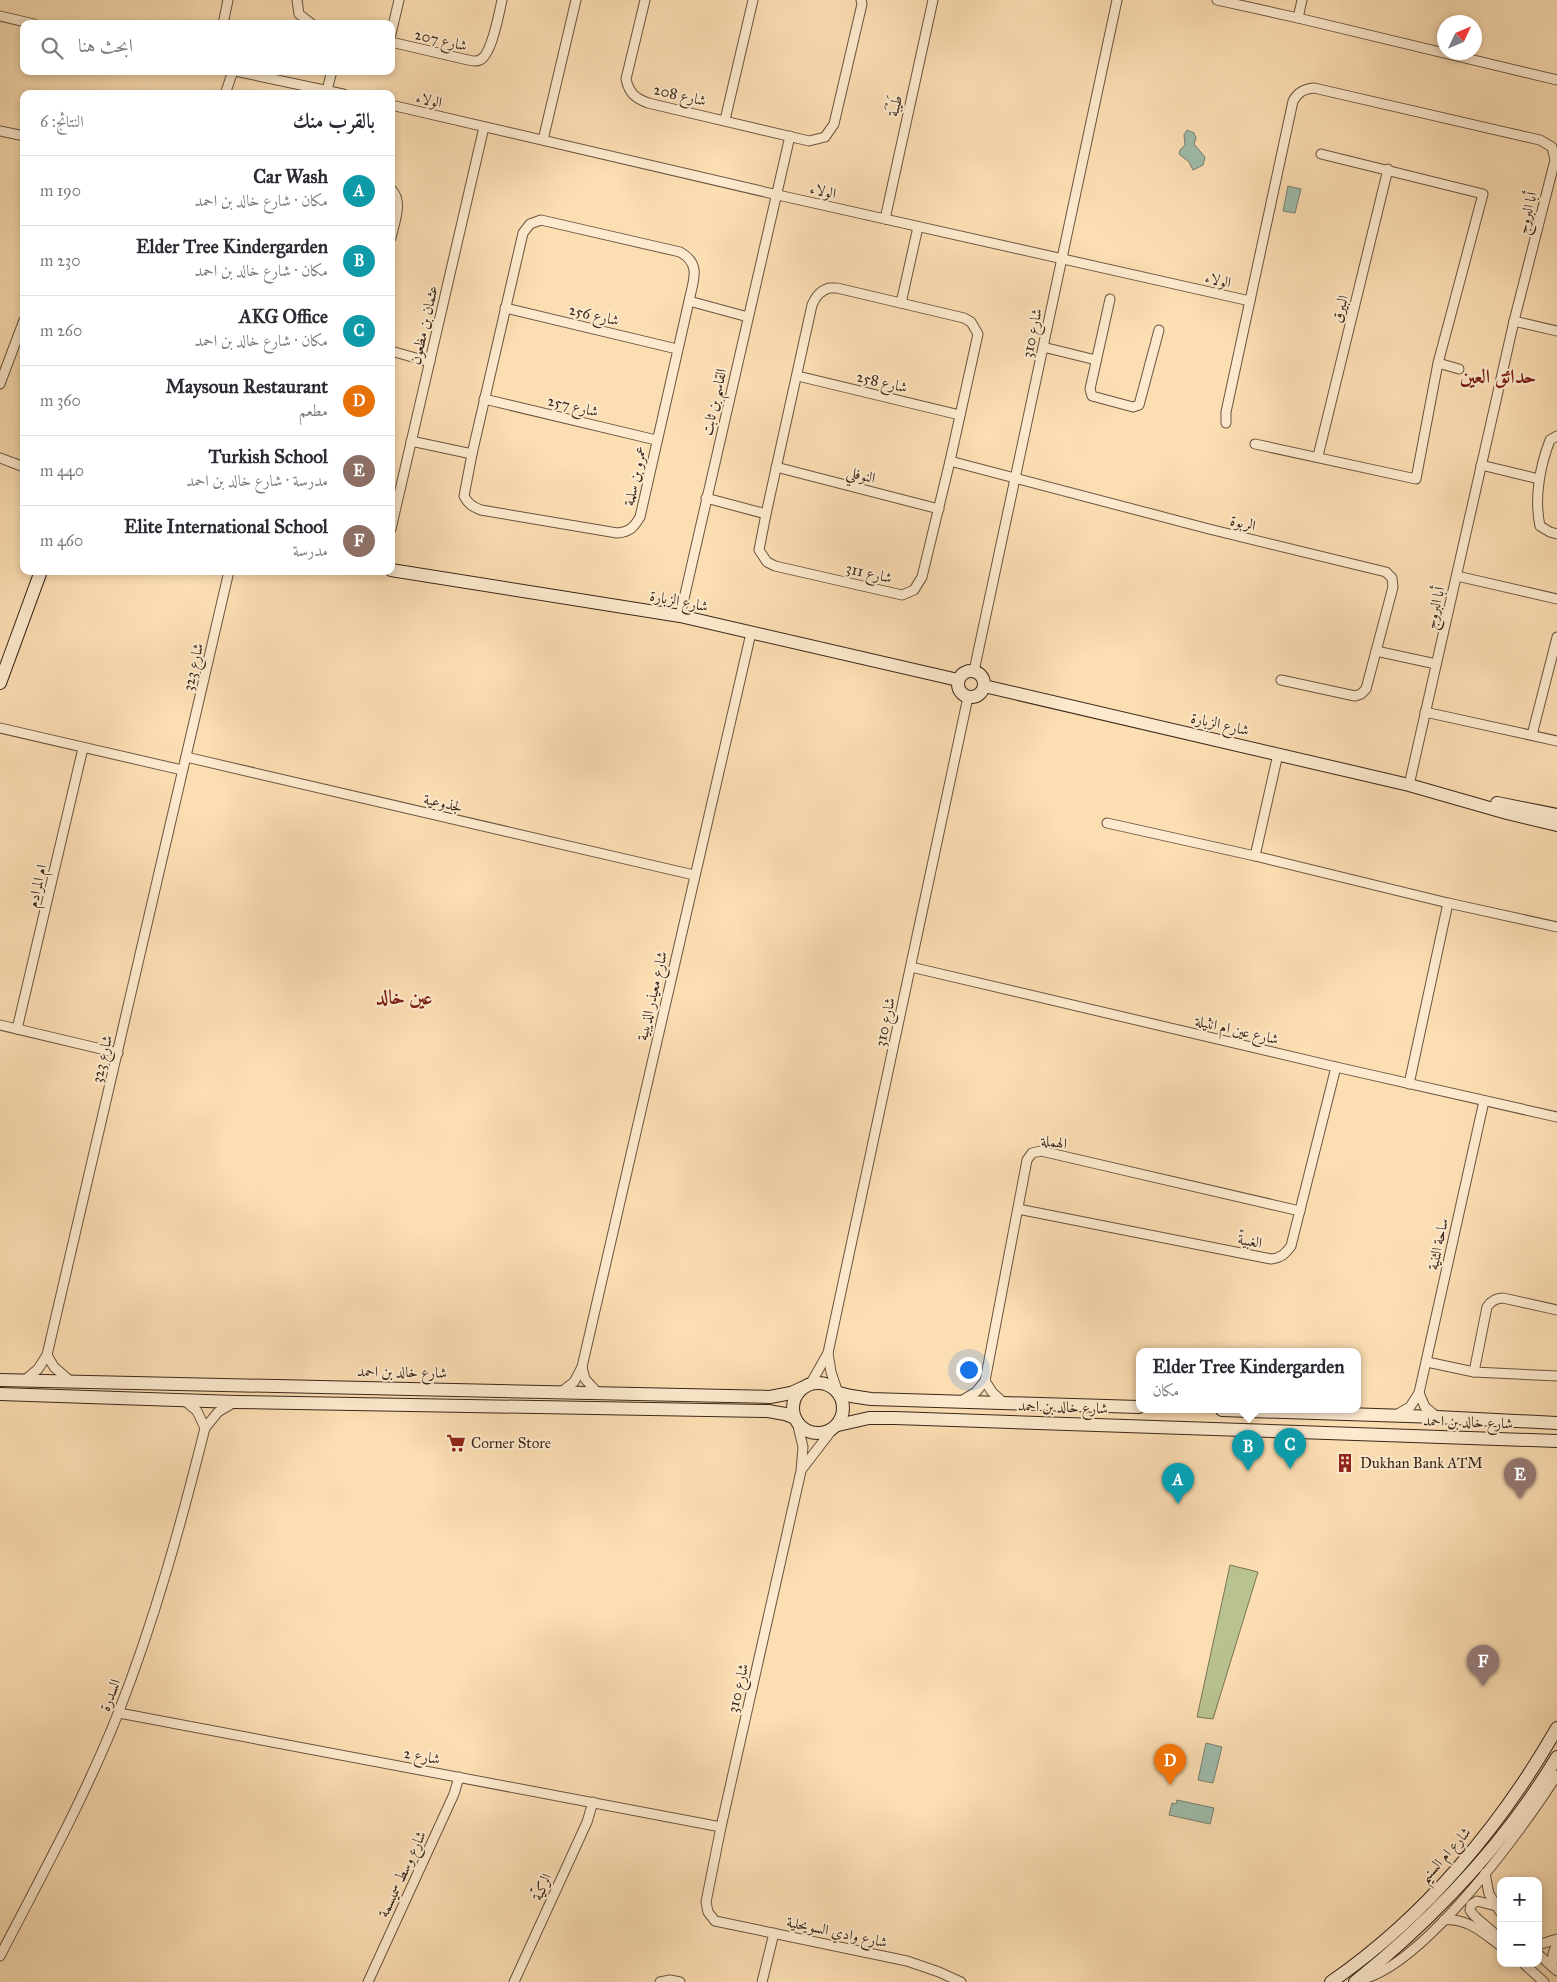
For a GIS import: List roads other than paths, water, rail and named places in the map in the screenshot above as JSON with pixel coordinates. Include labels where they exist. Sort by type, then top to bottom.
[{"type":"main road","name":"شارع الزبارة","points":[[395,571],[680,616],[958,680]]},
{"type":"main road","points":[[0,683],[3,662],[39,575]]},
{"type":"main road","points":[[974,671],[981,676],[984,686],[978,695],[968,697],[961,693],[958,680],[965,672],[974,671]]},
{"type":"main road","name":"شارع الزبارة","points":[[984,686],[1408,785],[1557,825]]},
{"type":"main road","name":"شارع الزبارة","points":[[1448,795],[1508,804],[1557,815]]},
{"type":"main road","name":"شارع خالد بن احمد","points":[[0,1380],[770,1397],[791,1393],[807,1386]]},
{"type":"main road","points":[[0,1394],[236,1402],[768,1411],[785,1414],[796,1420],[809,1432],[825,1433],[835,1427],[844,1412],[842,1399],[838,1392],[825,1383],[807,1386],[794,1399],[793,1412],[796,1420]]},
{"type":"main road","name":"شارع خالد بن احمد","points":[[838,1392],[861,1398],[1136,1407]]},
{"type":"main road","name":"شارع خالد بن احمد","points":[[1326,1413],[1557,1423]]},
{"type":"main road","name":"شارع خالد بن احمد","points":[[835,1427],[882,1417],[1557,1441]]},
{"type":"main road","name":"شارع ام السنيم","points":[[1331,1982],[1372,1951],[1401,1925],[1454,1871],[1513,1799],[1557,1728]]},
{"type":"main road","name":"شارع ام السنيم","points":[[1356,1981],[1410,1934],[1481,1861],[1524,1806],[1557,1757]]},
{"type":"street","points":[[223,20],[228,0]]},
{"type":"street","points":[[297,0],[299,14],[307,20]]},
{"type":"street","points":[[394,20],[399,0]]},
{"type":"street","name":"شارع 207","points":[[395,43],[468,60],[480,60],[485,56],[489,48],[502,0]]},
{"type":"street","points":[[543,140],[576,0]]},
{"type":"street","name":"شارع 208","points":[[645,0],[626,79],[631,94],[648,103],[809,140],[818,140],[825,137],[834,124],[862,0]]},
{"type":"street","points":[[725,120],[753,0]]},
{"type":"street","name":"طَيْبَة","points":[[885,219],[933,0]]},
{"type":"street","name":"شارع 310","points":[[974,671],[1014,476],[1117,0]]},
{"type":"street","points":[[1217,0],[1557,80]]},
{"type":"street","points":[[1298,18],[1302,0]]},
{"type":"street","points":[[0,16],[20,21]]},
{"type":"street","points":[[227,90],[232,75]]},
{"type":"street","points":[[254,75],[327,90],[331,75]]},
{"type":"street","name":"أبا البروج","points":[[1226,423],[1226,412],[1293,100],[1302,91],[1314,88],[1540,140],[1552,147],[1555,160],[1514,321],[1408,785]]},
{"type":"street","name":"الولاء","points":[[395,106],[918,227],[1250,301]]},
{"type":"street","name":"عثمان بن مظعون","points":[[395,512],[484,127]]},
{"type":"street","points":[[0,131],[20,135]]},
{"type":"street","points":[[778,195],[790,136]]},
{"type":"street","points":[[1256,444],[1318,456],[1416,479],[1438,363],[1483,194],[1321,154]]},
{"type":"street","name":"البيرق","points":[[1318,456],[1388,169]]},
{"type":"street","points":[[395,192],[398,203],[395,218]]},
{"type":"street","name":"القاسم بن ثابت","points":[[680,616],[748,317],[778,195]]},
{"type":"street","name":"عمرو بن سلمة","points":[[541,220],[680,252],[692,260],[694,266],[689,301],[640,517],[631,530],[625,533],[617,533],[481,510],[472,507],[464,496],[505,308],[524,233],[530,224],[541,220]]},
{"type":"street","points":[[901,303],[918,227]]},
{"type":"street","name":"شارع 311","points":[[837,288],[901,303],[964,318],[976,327],[978,334],[922,577],[914,590],[902,595],[775,566],[767,562],[759,550],[812,304],[816,297],[822,290],[837,288]]},
{"type":"street","points":[[1110,299],[1090,389],[1092,396],[1137,407],[1141,402],[1159,330]]},
{"type":"street","points":[[689,301],[748,317]]},
{"type":"street","name":"شارع 256","points":[[505,308],[677,349]]},
{"type":"street","points":[[1514,321],[1557,331]]},
{"type":"street","points":[[0,384],[4,361],[20,328]]},
{"type":"street","points":[[1043,347],[1096,360]]},
{"type":"street","points":[[395,352],[430,362]]},
{"type":"street","points":[[1438,363],[1459,368]]},
{"type":"street","name":"شارع 258","points":[[798,376],[960,415]]},
{"type":"street","name":"شارع 257","points":[[484,399],[656,440]]},
{"type":"street","points":[[1557,436],[1550,440],[1539,479],[1538,516],[1540,526],[1557,534]]},
{"type":"street","points":[[412,441],[472,454]]},
{"type":"street","points":[[0,458],[20,466]]},
{"type":"street","points":[[950,461],[1014,476]]},
{"type":"street","points":[[1481,464],[1539,479]]},
{"type":"street","name":"النوفلي","points":[[776,467],[939,509]]},
{"type":"street","name":"الربوة","points":[[1014,476],[1209,529],[1386,572],[1392,578],[1392,587],[1366,689],[1361,694],[1355,696],[1281,680]]},
{"type":"street","points":[[706,498],[766,514]]},
{"type":"street","name":"شارع 323","points":[[25,1380],[38,1369],[47,1355],[228,575]]},
{"type":"street","points":[[1456,576],[1557,599]]},
{"type":"street","name":"شارع معيذر الذيبية","points":[[561,1392],[574,1382],[582,1367],[751,633]]},
{"type":"street","points":[[1532,735],[1557,636]]},
{"type":"street","points":[[1376,651],[1436,664]]},
{"type":"street","name":"شارع 310","points":[[807,1386],[828,1353],[968,697]]},
{"type":"street","points":[[1425,712],[1557,741]]},
{"type":"street","points":[[0,728],[182,770]]},
{"type":"street","name":"ام المرادم","points":[[18,1029],[83,748]]},
{"type":"street","points":[[1255,856],[1278,754]]},
{"type":"street","name":"لجذوعية","points":[[186,757],[694,875]]},
{"type":"street","points":[[1107,823],[1557,927]]},
{"type":"street","points":[[1409,1084],[1448,903]]},
{"type":"street","name":"شارع عين ام انثيلة","points":[[911,966],[1336,1067],[1557,1117]]},
{"type":"street","points":[[0,1025],[118,1053]]},
{"type":"street","name":"الغبيةّ","points":[[1018,1209],[1271,1259],[1282,1256],[1291,1246],[1336,1067]]},
{"type":"street","name":"ساحة الثنية","points":[[1396,1415],[1410,1407],[1419,1393],[1484,1101]]},
{"type":"street","name":"الهملة","points":[[984,1381],[1027,1160],[1032,1153],[1041,1151],[1300,1211]]},
{"type":"street","points":[[1474,1372],[1487,1307],[1490,1303],[1498,1298],[1503,1298],[1557,1310]]},
{"type":"street","name":"شارع 310","points":[[828,1353],[831,1372],[838,1392]]},
{"type":"street","points":[[47,1355],[54,1367],[70,1381]]},
{"type":"street","points":[[1427,1362],[1474,1372],[1557,1376]]},
{"type":"street","points":[[582,1367],[585,1378],[596,1392]]},
{"type":"street","points":[[960,1402],[970,1397],[984,1381],[1004,1403]]},
{"type":"street","points":[[1419,1393],[1425,1407],[1437,1417]]},
{"type":"street","points":[[182,1399],[196,1411],[205,1428]]},
{"type":"street","name":"السدرة","points":[[0,1956],[60,1841],[118,1713],[161,1592],[205,1428],[218,1412],[236,1402]]},
{"type":"street","name":"شارع 310","points":[[708,1912],[706,1902],[720,1826],[801,1471],[803,1446],[796,1420]]},
{"type":"street","name":"شارع 310","points":[[801,1471],[815,1450],[835,1427]]},
{"type":"street","name":"شارع 2","points":[[118,1713],[720,1826]]},
{"type":"street","points":[[1356,1981],[1372,1978],[1396,1964],[1432,1933],[1485,1873],[1531,1814],[1557,1776]]},
{"type":"street","name":"شارع وسط سميسمة","points":[[368,1982],[454,1794],[459,1777]]},
{"type":"street","name":"الركيّة","points":[[514,1982],[587,1822],[593,1802]]},
{"type":"street","points":[[1485,1873],[1486,1887],[1497,1908]]},
{"type":"street","points":[[1497,1910],[1477,1901],[1470,1910],[1473,1916],[1497,1936]]},
{"type":"street","name":"شارع وادي السويحلية","points":[[708,1912],[715,1921],[907,1961],[961,1982]]},
{"type":"street","points":[[1444,1920],[1456,1920],[1469,1924],[1497,1943]]},
{"type":"street","points":[[762,1982],[774,1933]]},
{"type":"street","points":[[1542,1945],[1557,1941]]},
{"type":"street","points":[[1554,1969],[1553,1954],[1557,1941]]},
{"type":"street","points":[[1542,1958],[1554,1969]]},
{"type":"street","points":[[1527,1967],[1544,1982]]},
{"type":"street","points":[[660,1982],[670,1980],[680,1982]]},
{"type":"place","name":"Corner Store","points":[[456,1443]]},
{"type":"place","name":"Dukhan Bank ATM","points":[[1345,1463]]},
{"type":"place","name":"AKG Office","points":[[1290,1469]]},
{"type":"place","name":"Elder Tree Kindergarden","points":[[1248,1471]]},
{"type":"place","name":"Turkish School","points":[[1520,1499]]},
{"type":"place","name":"Car Wash","points":[[1178,1504]]},
{"type":"place","name":"Elite International School","points":[[1483,1686]]},
{"type":"place","name":"Maysoun Restaurant","points":[[1170,1785]]},
{"type":"district","name":"حدائق العين","points":[[1498,376]]},
{"type":"district","name":"عين خالد","points":[[404,997]]}]
